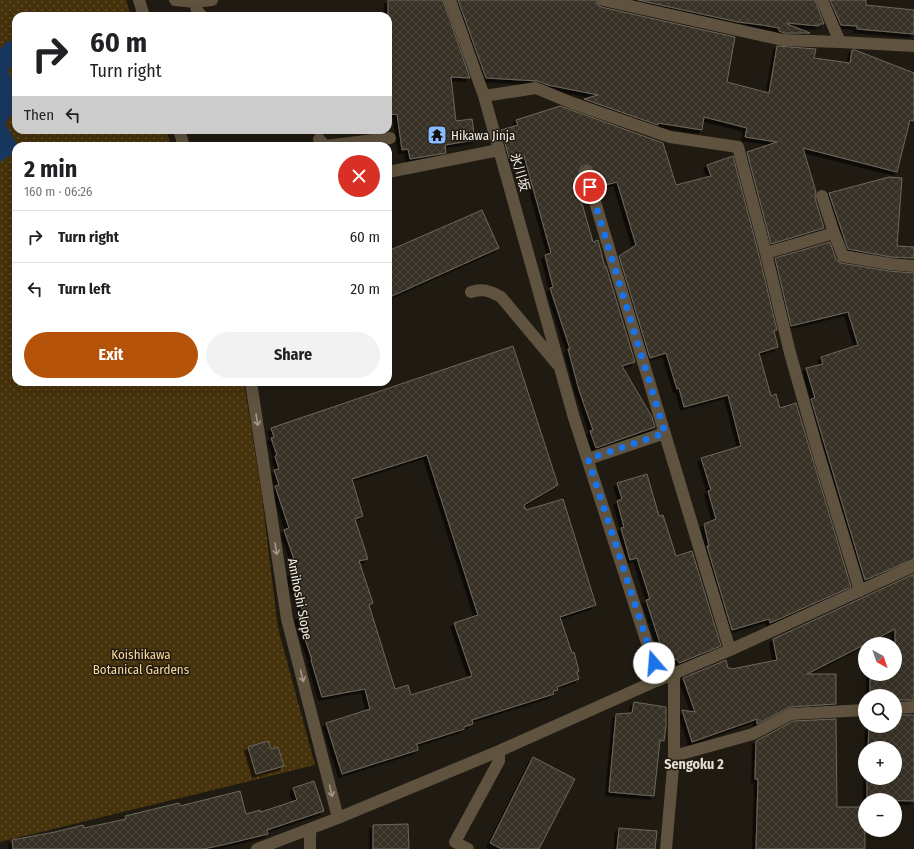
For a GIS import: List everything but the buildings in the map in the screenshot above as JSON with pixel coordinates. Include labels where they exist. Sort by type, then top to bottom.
[{"type":"street","points":[[139,0],[143,12]]},
{"type":"street","points":[[175,0],[195,2],[212,0]]},
{"type":"street","name":"氷川坂","points":[[450,0],[484,96],[574,418],[659,680]]},
{"type":"street","points":[[603,0],[783,40],[914,46]]},
{"type":"street","points":[[822,0],[840,42]]},
{"type":"street","points":[[195,2],[198,12]]},
{"type":"street","points":[[484,96],[536,88],[572,103],[670,137],[738,147],[766,253],[790,354],[860,591]]},
{"type":"street","points":[[370,142],[390,138]]},
{"type":"street","points":[[392,171],[499,150]]},
{"type":"street","points":[[586,172],[730,650]]},
{"type":"street","points":[[822,196],[842,256],[890,264],[914,266]]},
{"type":"street","points":[[766,253],[834,233]]},
{"type":"street","points":[[471,292],[478,290],[490,290],[501,297],[559,366]]},
{"type":"street","name":"Amihoshi Slope","points":[[251,386],[287,619],[338,818]]},
{"type":"street","points":[[588,459],[665,433]]},
{"type":"street","points":[[257,849],[338,818],[499,751],[674,673],[730,650],[914,566]]},
{"type":"street","points":[[666,849],[674,756],[674,673]]},
{"type":"street","points":[[902,708],[914,707]]},
{"type":"street","points":[[674,756],[754,734],[791,714],[858,710]]},
{"type":"street","points":[[468,849],[455,842],[499,761],[499,751]]},
{"type":"street","points":[[310,829],[310,849]]},
{"type":"green space","name":"Koishikawa Botanical Gardens","points":[[0,0],[126,0],[130,12],[12,12],[12,134],[168,134],[170,142],[12,142],[12,386],[245,386],[261,490],[278,628],[315,765],[0,842]]},
{"type":"water","points":[[12,40],[12,67],[8,69],[12,81],[12,113],[5,123],[16,142],[12,142],[12,154],[0,162],[0,49],[7,42]]},
{"type":"place","name":"Hikawa Jinja","points":[[437,135]]},
{"type":"district","name":"Sengoku 2","points":[[694,764]]},
{"type":"route","points":[[590,187],[665,433],[588,459],[654,663]]}]
